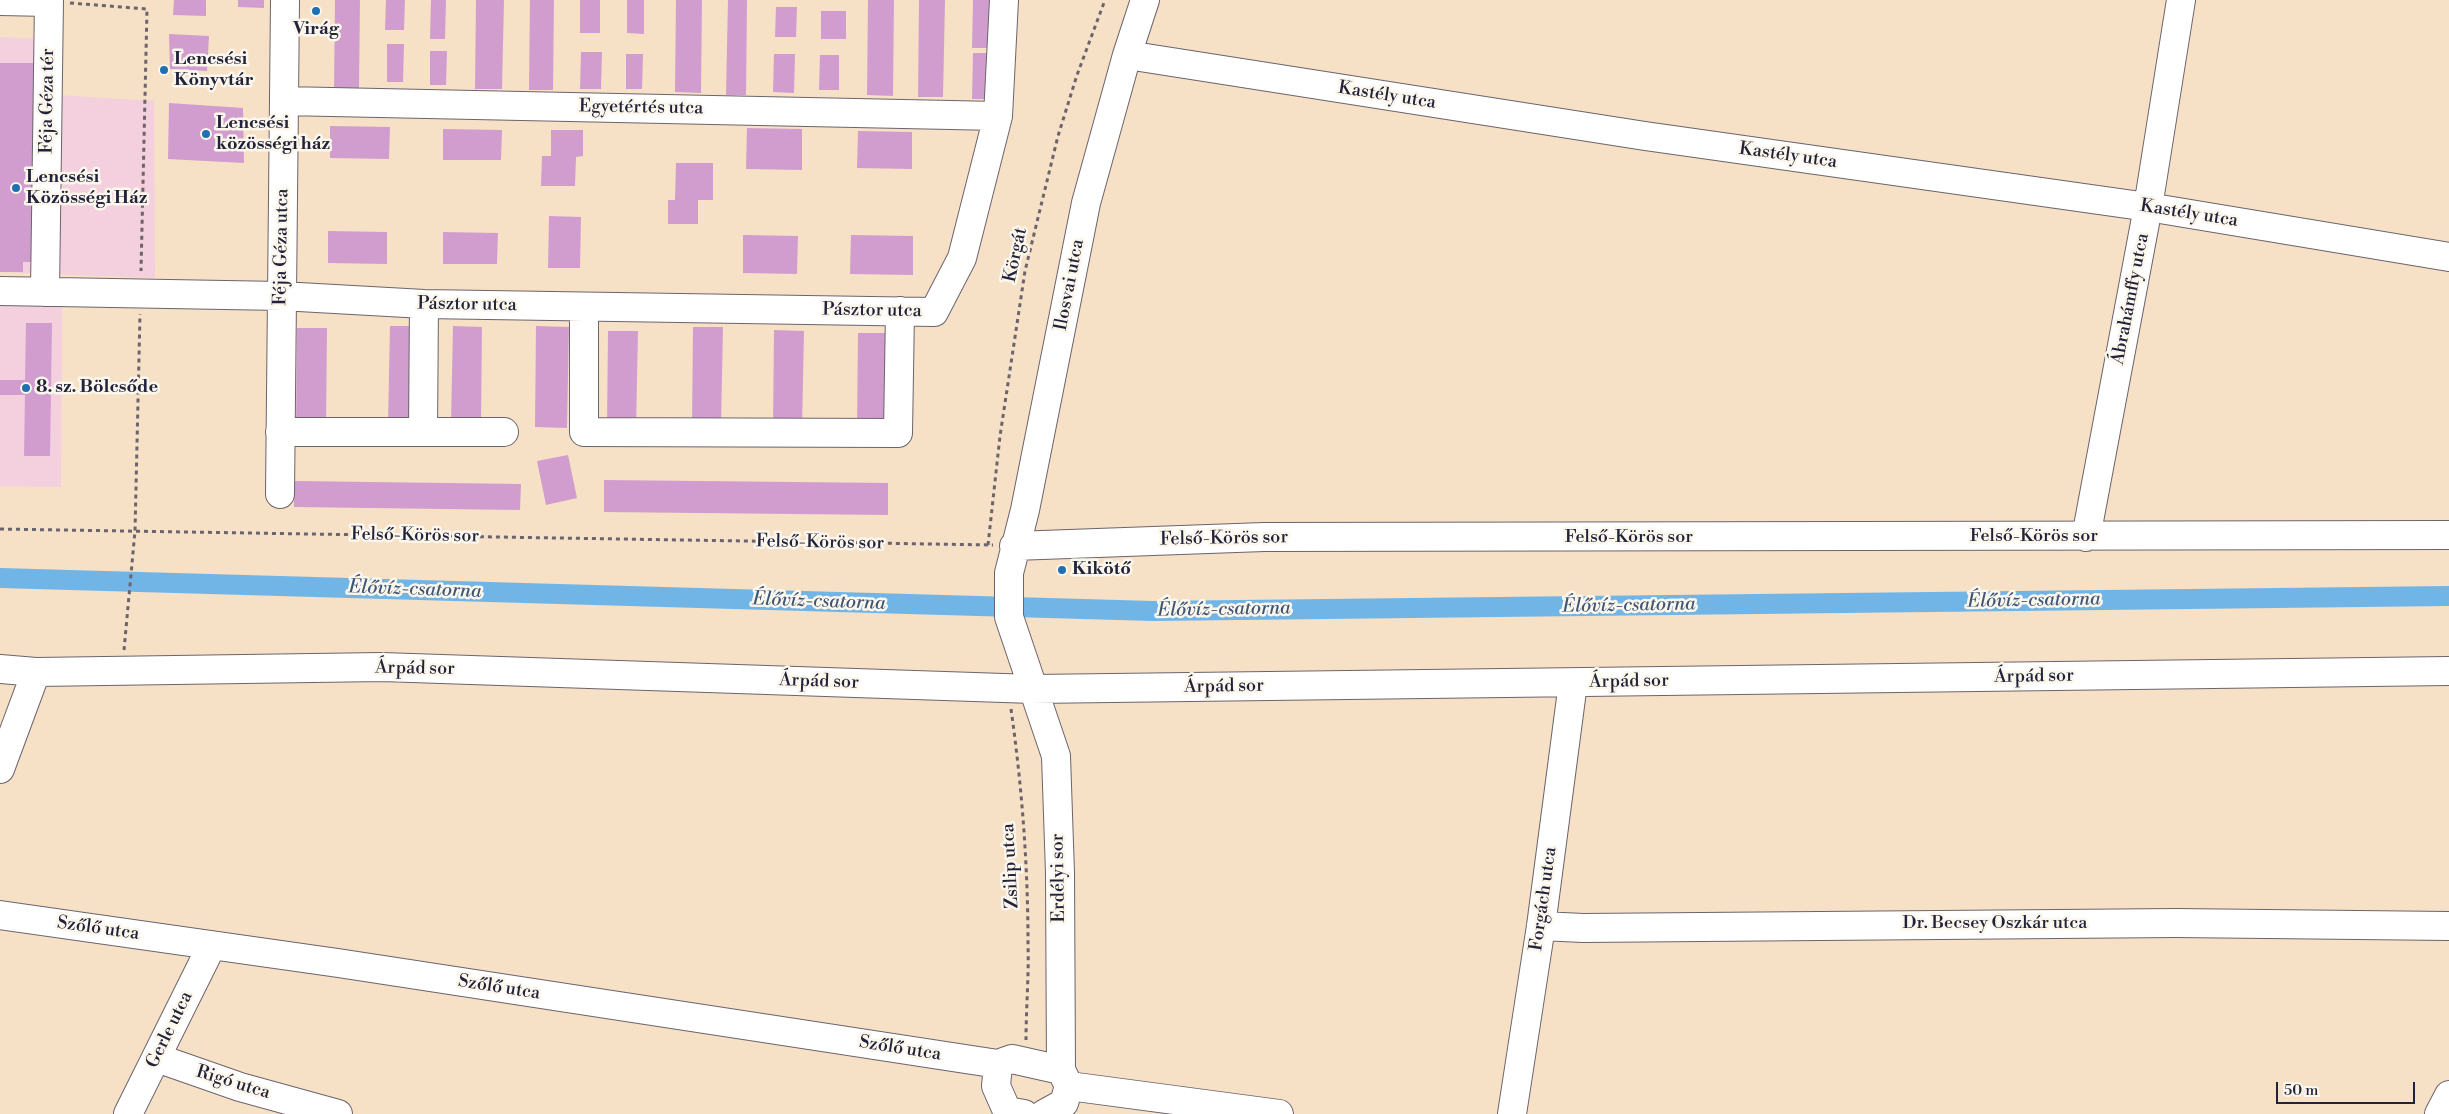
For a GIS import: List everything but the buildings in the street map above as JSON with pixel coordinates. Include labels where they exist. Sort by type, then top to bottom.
[{"type":"street","name":"Féja Géza utca","points":[[280,494],[285,0]]},
{"type":"street","points":[[998,116],[1004,0]]},
{"type":"street","name":"Ilosvai utca","points":[[1008,617],[1008,573],[1001,545],[1027,501],[1086,203],[1127,55],[1145,0]]},
{"type":"street","name":"Ábrahámffy utca","points":[[2086,537],[2148,207],[2181,0]]},
{"type":"street","points":[[0,1],[49,1]]},
{"type":"street","name":"Féja Géza tér","points":[[44,292],[49,1]]},
{"type":"street","name":"Kastély utca","points":[[1127,55],[1645,136],[2148,207],[2449,258]]},
{"type":"street","name":"Egyetértés utca","points":[[284,101],[998,116]]},
{"type":"street","name":"Pásztor utca","points":[[0,291],[281,296],[424,304],[934,312],[962,258],[998,116]]},
{"type":"street","points":[[423,432],[424,304]]},
{"type":"street","points":[[584,307],[584,432],[898,433],[900,311]]},
{"type":"street","points":[[280,432],[504,432]]},
{"type":"street","name":"Felső-Körös sor","points":[[1001,545],[1264,537],[2449,535]]},
{"type":"street","name":"Erdélyi sor","points":[[1008,617],[1056,756],[1060,873],[1060,1097]]},
{"type":"street","name":"Árpád sor","points":[[0,669],[36,672],[382,667],[1033,689],[2449,671]]},
{"type":"street","points":[[0,768],[36,672]]},
{"type":"street","name":"Forgách utca","points":[[1512,1114],[1541,926],[1573,683]]},
{"type":"street","name":"Szőlő utca","points":[[0,915],[212,945],[998,1064],[1012,1059],[1060,1097],[1278,1114]]},
{"type":"street","name":"Dr. Becsey Oszkár utca","points":[[1541,926],[1582,928],[2176,923],[2449,926]]},
{"type":"street","name":"Gerle utca","points":[[128,1114],[212,945]]},
{"type":"street","name":"Rigó utca","points":[[156,1058],[240,1087],[338,1114]]},
{"type":"street","points":[[998,1064],[996,1086],[1012,1113]]},
{"type":"street","points":[[2439,1114],[2449,1096]]},
{"type":"path","name":"Körgát","points":[[1001,545],[990,524],[1000,436],[1025,271],[1058,136],[1077,75],[1106,0]]},
{"type":"path","points":[[49,1],[147,9],[135,531],[127,630]]},
{"type":"path","name":"Felső-Körös sor","points":[[0,529],[1001,545]]},
{"type":"path","name":"Zsilip utca","points":[[1011,708],[1022,795],[1028,945],[1026,1022]]},
{"type":"shaded area","points":[[0,37],[40,39],[41,94],[154,101],[155,278],[0,272]]},
{"type":"shaded area","points":[[0,304],[62,305],[61,487],[0,486]]},
{"type":"waterway","name":"Élővíz-csatorna","points":[[0,578],[1153,611],[2449,596]]},
{"type":"place","name":"Virág","points":[[316,11]]},
{"type":"place","name":"Lencsési Könyvtár","points":[[164,70]]},
{"type":"place","name":"Lencsési közösségi ház","points":[[206,134]]},
{"type":"place","name":"Lencsési Közösségi Ház","points":[[16,188]]},
{"type":"place","name":"8. sz. Bölcsőde","points":[[26,388]]},
{"type":"place","name":"Kikötő","points":[[1062,570]]}]
